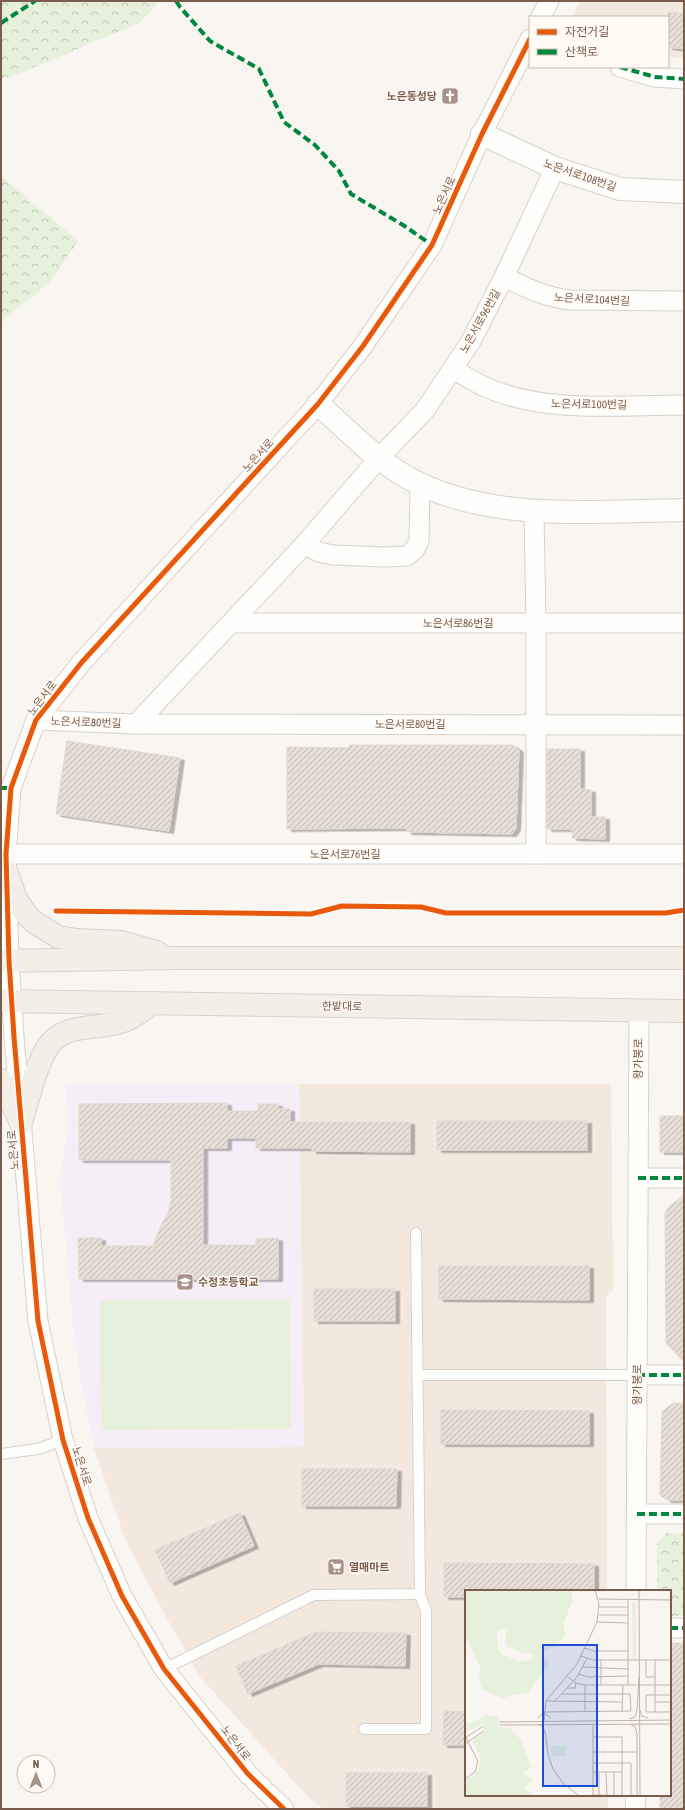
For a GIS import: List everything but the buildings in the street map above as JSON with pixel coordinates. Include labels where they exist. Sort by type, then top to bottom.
[{"type":"main road","points":[[4,870],[16,899],[26,914],[34,922],[58,936],[77,940],[121,942],[177,958]]},
{"type":"main road","points":[[5,961],[177,958],[684,958]]},
{"type":"main road","name":"한밭대로","points":[[6,1001],[684,1011]]},
{"type":"main road","points":[[21,1123],[31,1088],[49,1044],[61,1034],[76,1029],[102,1026],[127,1020],[152,1003]]},
{"type":"main road","points":[[1,1080],[21,1123]]},
{"type":"street","points":[[542,16],[549,1]]},
{"type":"street","name":"노은서로","points":[[284,1809],[248,1774],[164,1669],[119,1589],[88,1518],[63,1440],[38,1321],[21,1123],[6,1001],[4,870],[11,788],[36,720],[82,662],[318,404],[363,346],[432,245],[482,134],[529,42]]},
{"type":"street","points":[[623,68],[654,77],[684,79]]},
{"type":"street","name":"노은서로108번길","points":[[482,134],[555,168],[620,189],[684,192]]},
{"type":"street","name":"노은서로96번길","points":[[379,458],[425,410],[471,341],[504,277],[555,168]]},
{"type":"street","name":"노은서로104번길","points":[[504,277],[537,294],[553,298],[570,300],[684,301]]},
{"type":"street","name":"노은서로100번길","points":[[453,368],[485,387],[524,399],[546,403],[570,405],[684,404]]},
{"type":"street","points":[[318,404],[379,458],[397,471],[420,484],[457,498],[534,512],[684,510]]},
{"type":"street","name":"노은서로80번길","points":[[136,724],[304,545],[379,458]]},
{"type":"street","points":[[304,545],[319,552],[333,555],[385,557],[407,556],[415,549],[419,541],[420,484]]},
{"type":"street","points":[[534,512],[536,622],[536,854]]},
{"type":"street","name":"노은서로86번길","points":[[232,623],[684,623]]},
{"type":"street","name":"노은서로80번길","points":[[36,720],[136,724],[684,725]]},
{"type":"street","name":"노은서로76번길","points":[[4,870],[536,854],[684,854]]},
{"type":"street","name":"왕가봉로","points":[[636,1590],[639,1011]]},
{"type":"street","points":[[638,1178],[684,1178]]},
{"type":"street","points":[[637,1375],[684,1375]]},
{"type":"street","points":[[637,1514],[684,1514]]},
{"type":"street","points":[[671,1628],[684,1628]]},
{"type":"street","points":[[636,1796],[636,1809]]},
{"type":"lane","points":[[364,1729],[426,1729],[426,1610],[420,1594],[416,1233]]},
{"type":"lane","points":[[417,1375],[637,1375]]},
{"type":"lane","points":[[1,1454],[38,1449],[63,1440]]},
{"type":"lane","points":[[164,1669],[314,1595],[420,1594]]},
{"type":"shaded area","points":[[580,1],[684,1],[684,58],[669,57],[669,16],[572,16]]},
{"type":"shaded area","points":[[299,1084],[611,1084],[613,1290],[606,1297],[607,1590],[465,1590],[465,1796],[608,1796],[608,1809],[324,1809],[308,1797],[200,1677],[125,1539],[94,1448],[304,1447]]},
{"type":"shaded area","name":"수정초등학교","points":[[299,1084],[304,1447],[94,1448],[82,1387],[73,1326],[60,1179],[68,1129],[66,1085]]},
{"type":"green space","points":[[1,1],[160,1],[139,23],[14,76],[1,79]]},
{"type":"green space","points":[[1,176],[78,241],[50,282],[1,322]]},
{"type":"green space","points":[[290,1300],[291,1429],[101,1430],[100,1301]]},
{"type":"green space","points":[[666,1533],[684,1533],[684,1616],[671,1616],[671,1590],[657,1590],[657,1544]]},
{"type":"marked path","points":[[1,23],[35,1]]},
{"type":"marked path","points":[[176,1],[210,41],[259,69],[284,122],[315,145],[339,171],[351,194],[403,225],[432,245]]},
{"type":"marked path","points":[[624,68],[655,77],[684,79]]},
{"type":"marked path","points":[[1,788],[11,788]]},
{"type":"marked path","points":[[638,1178],[684,1178]]},
{"type":"marked path","points":[[637,1375],[684,1375]]},
{"type":"marked path","points":[[637,1514],[684,1514]]},
{"type":"marked path","points":[[671,1628],[684,1628]]},
{"type":"cycle path","points":[[284,1809],[248,1774],[164,1669],[122,1596],[88,1518],[63,1440],[38,1321],[14,1037],[9,961],[6,854],[11,788],[36,720],[82,662],[318,404],[363,346],[432,245],[482,134],[529,41]]},
{"type":"cycle path","points":[[56,911],[311,914],[342,906],[421,907],[446,913],[666,913],[684,910]]},
{"type":"place","name":"노은동성당","points":[[450,96]]},
{"type":"place","name":"수정초등학교","points":[[185,1282]]},
{"type":"place","name":"열매마트","points":[[336,1567]]}]
